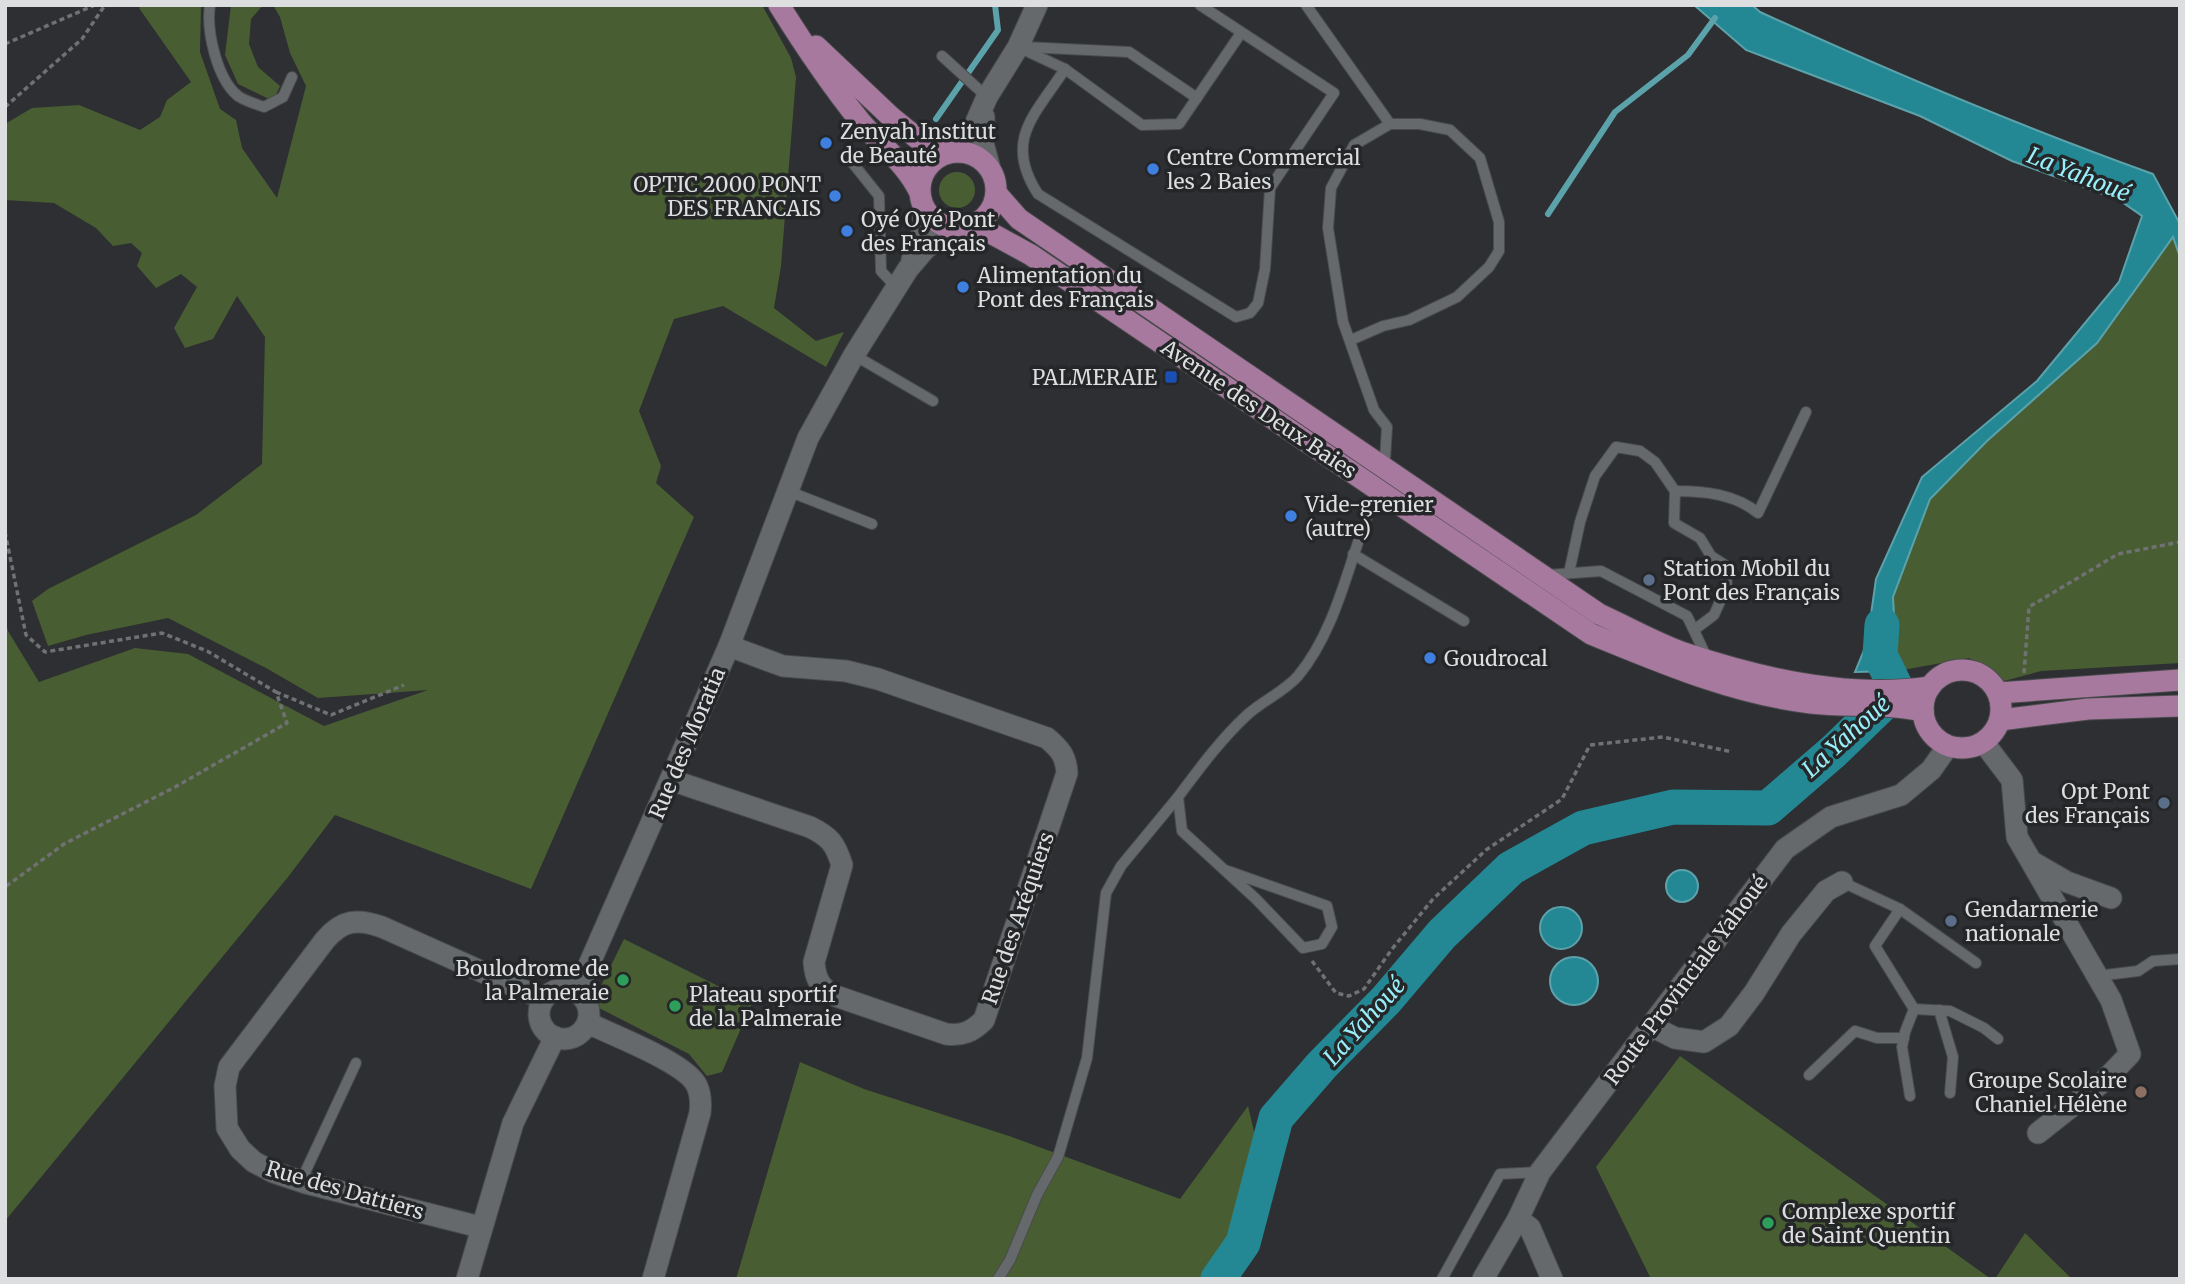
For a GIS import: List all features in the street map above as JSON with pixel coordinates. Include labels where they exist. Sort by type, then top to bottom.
[{"type":"main road","points":[[783,12],[891,117],[928,147],[973,155],[990,169],[997,194],[986,217],[965,227],[942,225],[931,218],[911,174],[862,124],[833,87],[783,12]]},
{"type":"main road","points":[[921,199],[921,180],[925,170],[932,161],[953,152]]},
{"type":"main road","name":"Avenue des Deux Baies","points":[[997,194],[1019,219],[1599,614],[1686,653],[1758,674],[1814,695]]},
{"type":"main road","name":"Avenue des Deux Baies","points":[[965,227],[1031,255],[1591,634],[1681,671],[1759,694],[1814,695]]},
{"type":"main road","points":[[1814,695],[1913,703],[1938,678],[1948,672],[1971,671],[1992,683],[1998,693],[2000,720],[1984,743],[1960,749],[1938,740],[1930,732],[1913,703]]},
{"type":"main road","points":[[1998,693],[2180,680]]},
{"type":"main road","points":[[2000,720],[2088,709],[2180,706]]},
{"type":"street","points":[[953,152],[969,138],[1038,5]]},
{"type":"street","points":[[986,101],[983,143],[990,169]]},
{"type":"street","name":"Rue des Moratia","points":[[578,992],[729,646],[808,438],[854,355],[908,269],[923,228],[921,199]]},
{"type":"street","name":"Rue des Moratia","points":[[908,269],[926,248],[965,227]]},
{"type":"street","name":"Rue des Aréquiers","points":[[671,780],[810,827],[828,836],[842,865],[814,962],[820,986],[830,994],[946,1034],[965,1034],[984,1020],[1067,773],[1066,760],[1059,748],[1047,738],[877,679],[846,671],[783,666],[729,646]]},
{"type":"street","points":[[1984,743],[2011,780],[2017,836],[2111,1000],[2130,1054],[2105,1080],[2038,1133]]},
{"type":"street","name":"Route Provinciale Yahoué","points":[[1483,1279],[1518,1219],[1540,1171],[1784,849],[1830,817],[1901,795],[1931,770],[1948,746]]},
{"type":"street","points":[[2032,862],[2067,882],[2112,898]]},
{"type":"street","points":[[1651,1026],[1675,1038],[1704,1042],[1729,1026],[1754,993],[1791,934],[1826,891],[1842,882]]},
{"type":"street","name":"Rue des Dattiers","points":[[480,1227],[301,1181],[273,1172],[254,1162],[240,1149],[227,1128],[225,1086],[229,1067],[334,929],[349,923],[365,920],[544,999]]},
{"type":"street","points":[[570,989],[578,992],[587,1002],[590,1016],[584,1030],[570,1038],[555,1037],[548,1033],[540,1021],[540,1006],[544,999],[555,990],[570,989]]},
{"type":"street","points":[[587,1023],[688,1073],[697,1085],[701,1099],[701,1113],[653,1279]]},
{"type":"street","points":[[467,1279],[480,1227],[513,1124],[555,1037]]},
{"type":"street","points":[[1518,1219],[1530,1228],[1552,1279]]},
{"type":"lane","points":[[210,5],[208,20],[220,71],[239,96],[264,107],[283,97],[292,77]]},
{"type":"lane","points":[[1065,69],[1024,132],[1021,146],[1027,177],[1038,194],[1236,317],[1250,313],[1258,303],[1265,269],[1270,188],[1334,93],[1200,5]]},
{"type":"lane","points":[[1306,5],[1390,124]]},
{"type":"lane","points":[[1018,47],[1065,69],[1142,125],[1179,124],[1241,33]]},
{"type":"lane","points":[[1018,47],[1129,52],[1197,98]]},
{"type":"lane","points":[[942,56],[986,101]]},
{"type":"lane","points":[[1351,340],[1383,326],[1409,320],[1457,297],[1489,267],[1499,251],[1499,222],[1480,158],[1450,131],[1420,124],[1390,124],[1354,145],[1331,188],[1328,228],[1343,322],[1374,410],[1387,427],[1383,467]]},
{"type":"lane","points":[[851,161],[879,196],[881,271],[897,288]]},
{"type":"lane","points":[[854,355],[933,401]]},
{"type":"lane","points":[[1675,491],[1703,491],[1746,503],[1758,513],[1806,412]]},
{"type":"lane","points":[[1569,573],[1580,522],[1595,476],[1616,447],[1640,451],[1655,462],[1675,491],[1674,523],[1700,538],[1711,556],[1725,565],[1727,586],[1714,615],[1694,630]]},
{"type":"lane","points":[[998,1279],[1010,1261],[1037,1195],[1058,1157],[1084,1070],[1106,893],[1121,866],[1200,768],[1247,715],[1297,677],[1323,638],[1378,490]]},
{"type":"lane","points":[[788,491],[872,524]]},
{"type":"lane","points":[[1353,554],[1464,621]]},
{"type":"lane","points":[[1542,575],[1601,571],[1688,616],[1708,660]]},
{"type":"lane","points":[[1178,797],[1182,831],[1303,948],[1322,944],[1332,927],[1327,906],[1225,870]]},
{"type":"lane","points":[[1842,882],[1900,909],[1976,963]]},
{"type":"lane","points":[[1900,909],[1875,946],[1914,1009]]},
{"type":"lane","points":[[2098,976],[2138,971],[2153,961],[2180,959]]},
{"type":"lane","points":[[1914,1009],[1950,1011],[1984,1028],[1998,1039]]},
{"type":"lane","points":[[1910,1096],[1902,1047],[1914,1009]]},
{"type":"lane","points":[[1939,1010],[1953,1057],[1950,1093]]},
{"type":"lane","points":[[1809,1075],[1855,1031],[1877,1038],[1904,1038]]},
{"type":"lane","points":[[301,1181],[356,1063]]},
{"type":"lane","points":[[1442,1279],[1500,1174],[1540,1171]]},
{"type":"path","points":[[5,44],[95,5]]},
{"type":"path","points":[[5,107],[82,39],[105,5]]},
{"type":"path","points":[[5,532],[26,635],[45,652],[162,633],[207,651],[276,692],[331,715],[404,685]]},
{"type":"path","points":[[2022,691],[2029,607],[2118,554],[2180,542]]},
{"type":"path","points":[[5,887],[64,844],[176,787],[287,723],[276,692]]},
{"type":"path","points":[[1303,948],[1336,993],[1349,996],[1364,989],[1392,949],[1433,899],[1486,850],[1562,799],[1590,745],[1663,737],[1732,752]]},
{"type":"green space","points":[[142,5],[201,5],[200,52],[220,109],[236,120],[242,148],[277,198],[306,86],[290,53],[280,17],[273,5],[762,5],[791,58],[796,77],[781,266],[774,308],[816,341],[844,332],[826,367],[723,306],[674,319],[639,411],[661,466],[656,483],[694,517],[531,889],[335,815],[288,877],[5,1221],[5,620],[8,631],[39,682],[135,648],[188,654],[324,726],[428,690],[318,698],[168,618],[48,646],[32,601],[48,589],[196,515],[262,464],[265,337],[237,296],[213,339],[185,348],[174,328],[197,287],[181,274],[156,288],[137,266],[142,253],[131,243],[113,246],[96,228],[54,203],[5,200],[5,124],[32,108],[79,105],[140,130],[160,117],[167,100],[191,82],[139,8]]},
{"type":"green space","points":[[231,5],[263,5],[251,19],[249,44],[258,67],[280,86],[273,101],[238,84],[225,55]]},
{"type":"green space","points":[[957,172],[970,177],[975,190],[970,203],[957,208],[944,203],[939,190],[944,177]]},
{"type":"green space","points":[[2173,236],[2180,257],[2180,663],[2041,671],[2004,681],[1969,658],[1897,671],[1893,597],[1930,499],[1987,441],[2097,343]]},
{"type":"green space","name":"Plateau sportif de la Palmeraie","points":[[624,939],[752,1003],[722,1072],[707,1076],[689,1054],[599,1008],[596,996]]},
{"type":"green space","name":"Complexe sportif de Saint Quentin","points":[[1680,1056],[1991,1279],[1651,1279],[1596,1167]]},
{"type":"green space","points":[[800,1062],[864,1089],[1009,1136],[1180,1199],[1248,1106],[1258,1148],[1234,1241],[1201,1279],[736,1279]]},
{"type":"green space","points":[[2025,1233],[2072,1279],[1995,1279]]},
{"type":"water","points":[[1694,5],[1752,5],[1760,12],[1906,77],[2053,137],[2153,174],[2180,224],[2180,257],[2173,237],[2097,343],[1987,441],[1930,499],[1893,597],[1897,671],[1855,672],[1867,643],[1876,579],[1922,477],[2037,381],[2119,282],[2142,216],[2119,200],[2012,161],[1920,116],[1746,50]]},
{"type":"water","points":[[1682,870],[1694,874],[1698,886],[1694,898],[1682,902],[1670,898],[1666,886],[1670,874]]},
{"type":"water","points":[[1561,907],[1576,913],[1582,928],[1576,943],[1561,949],[1546,943],[1540,928],[1546,913]]},
{"type":"water","points":[[1574,957],[1591,964],[1598,981],[1591,998],[1574,1005],[1557,998],[1550,981],[1557,964]]},
{"type":"waterway","points":[[936,119],[998,30],[995,5]]},
{"type":"waterway","points":[[1548,214],[1615,112],[1688,55],[1715,18]]},
{"type":"waterway","name":"La Yahoué","points":[[1218,1279],[1243,1243],[1276,1118],[1322,1065],[1386,1000],[1442,934],[1511,868],[1583,828],[1673,807],[1768,808],[1834,751],[1897,690],[1880,655],[1882,625]]},
{"type":"place","name":"Zenyah Institut de Beauté","points":[[826,143]]},
{"type":"place","name":"Centre Commercial les 2 Baies","points":[[1153,169]]},
{"type":"place","name":"OPTIC 2000 PONT DES FRANCAIS","points":[[835,196]]},
{"type":"place","name":"Oyé Oyé Pont des Français","points":[[847,231]]},
{"type":"place","name":"Alimentation du Pont des Français","points":[[963,287]]},
{"type":"place","name":"PALMERAIE","points":[[1171,377]]},
{"type":"place","name":"Vide-grenier (autre)","points":[[1291,516]]},
{"type":"place","name":"Station Mobil du Pont des Français","points":[[1649,580]]},
{"type":"place","name":"Goudrocal","points":[[1430,658]]},
{"type":"place","name":"Opt Pont des Français","points":[[2164,803]]},
{"type":"place","name":"Gendarmerie nationale","points":[[1951,921]]},
{"type":"place","name":"Boulodrome de la Palmeraie","points":[[623,980]]},
{"type":"place","name":"Plateau sportif de la Palmeraie","points":[[675,1006]]},
{"type":"place","name":"Groupe Scolaire Chaniel Hélène","points":[[2141,1092]]},
{"type":"place","name":"Complexe sportif de Saint Quentin","points":[[1768,1223]]}]
